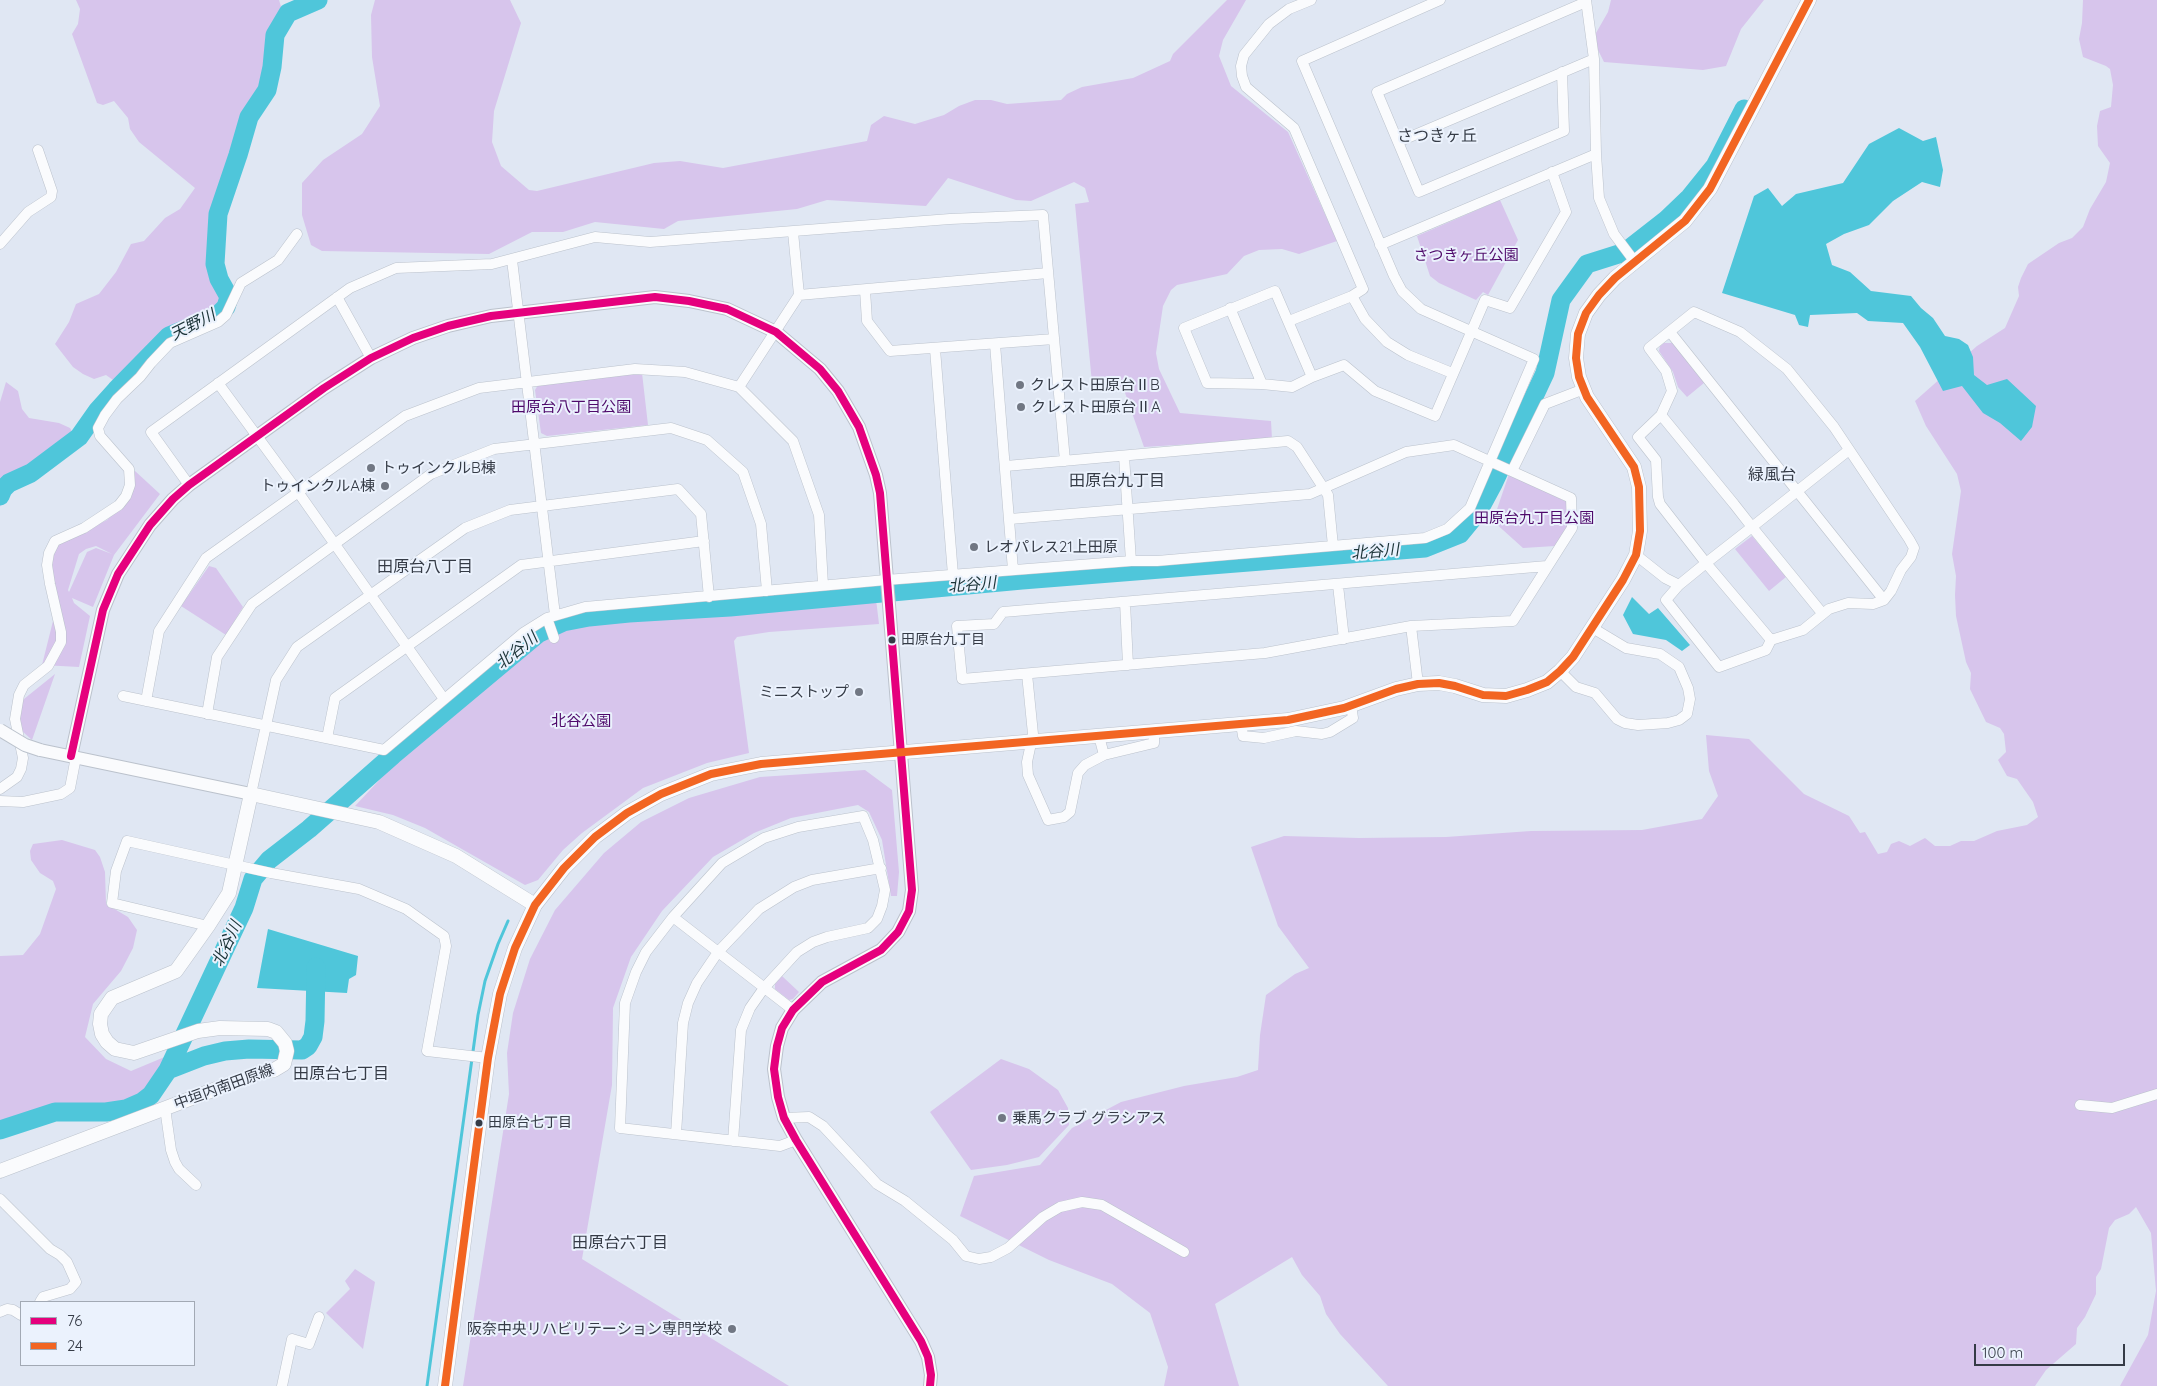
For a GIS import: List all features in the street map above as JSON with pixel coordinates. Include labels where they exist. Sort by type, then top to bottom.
[{"type":"main road","points":[[444,1386],[488,1058],[500,994],[515,948],[535,905],[564,868],[595,838],[627,813],[661,794],[711,774],[761,764],[1154,732],[1307,716],[1351,705],[1396,689],[1418,684],[1439,683],[1483,695],[1506,696],[1547,682],[1560,671],[1573,657],[1623,580],[1636,555],[1640,531],[1641,508],[1639,487],[1634,467],[1598,415],[1579,378],[1576,358],[1578,334],[1586,313],[1615,278],[1685,221],[1710,189],[1809,0]]},
{"type":"main road","points":[[252,794],[380,822],[456,856],[535,905]]},
{"type":"main road","name":"中垣内南田原線","points":[[0,1171],[258,1073],[274,1070],[284,1064],[287,1058],[285,1043],[276,1032],[268,1028],[220,1028],[198,1031],[134,1053],[124,1053],[115,1049],[102,1034],[100,1024],[101,1014],[112,998],[176,971],[208,926],[229,893],[252,794]]},
{"type":"street","points":[[1289,321],[1352,296],[1363,289],[1294,128],[1246,87],[1242,76],[1241,66],[1244,55],[1269,24],[1280,15],[1311,0]]},
{"type":"street","points":[[123,696],[384,750],[523,632],[550,618],[585,607],[823,585],[887,583],[953,575],[1131,561],[1157,561],[1425,538],[1447,529],[1470,508],[1534,359],[1421,309],[1402,291],[1302,61],[1439,0]]},
{"type":"street","points":[[1562,72],[1564,131],[1419,192],[1377,92],[1586,1],[1594,59],[1599,198],[1614,234],[1634,262]]},
{"type":"street","points":[[1398,142],[1594,59]]},
{"type":"street","points":[[0,244],[28,212],[51,197],[52,190],[38,150]]},
{"type":"street","points":[[1380,244],[1596,154]]},
{"type":"street","points":[[1312,377],[1275,291],[1184,328],[1207,382],[1292,387],[1344,365],[1375,390],[1435,416],[1485,300],[1510,308],[1566,212],[1552,172]]},
{"type":"street","points":[[189,485],[151,432],[350,288],[396,268],[492,264],[595,237],[650,242],[950,219],[1043,215],[1065,461]]},
{"type":"street","points":[[738,387],[799,295],[793,232]]},
{"type":"street","points":[[0,789],[17,777],[21,769],[23,758],[15,719],[19,695],[24,685],[48,666],[61,642],[61,632],[47,565],[49,553],[55,541],[84,528],[119,505],[126,496],[130,485],[129,470],[100,436],[98,428],[117,399],[140,378],[150,363],[170,343],[218,322],[226,315],[241,282],[278,260],[297,234]]},
{"type":"street","points":[[512,260],[543,506],[549,560],[550,618],[554,638]]},
{"type":"street","points":[[799,295],[1048,273]]},
{"type":"street","points":[[865,290],[867,321],[890,351],[1054,339]]},
{"type":"street","points":[[1352,296],[1365,319],[1387,342],[1408,356],[1452,373]]},
{"type":"street","points":[[337,297],[371,358]]},
{"type":"street","points":[[0,801],[24,802],[60,794],[70,788],[74,757],[103,610],[118,574],[150,525],[173,499],[189,485],[324,388],[371,358],[413,338],[448,326],[491,316],[655,298],[689,300],[727,309],[776,332],[820,369],[838,391],[859,427],[876,475],[880,493],[912,890],[909,911],[898,932],[881,950],[822,982],[793,1010],[782,1028],[777,1046],[774,1070],[778,1097],[784,1118],[921,1341],[928,1357],[931,1375],[930,1386]]},
{"type":"street","points":[[1230,308],[1262,384]]},
{"type":"street","points":[[1771,640],[1706,563],[1660,504],[1656,460],[1638,437],[1661,415],[1672,390],[1666,371],[1649,348],[1694,312],[1740,332],[1788,369],[1834,427],[1914,548],[1912,557],[1901,570],[1891,591],[1884,600],[1873,604],[1848,603],[1822,613],[1803,630],[1771,640],[1766,650],[1719,667],[1666,600],[1679,585],[1706,563],[1797,492],[1849,450]]},
{"type":"street","points":[[1670,332],[1884,600]]},
{"type":"street","points":[[995,344],[1013,570]]},
{"type":"street","points":[[935,349],[953,575]]},
{"type":"street","points":[[146,701],[160,631],[206,558],[405,416],[479,388],[635,369],[685,372],[738,387],[792,441],[819,515],[823,585]]},
{"type":"street","points":[[218,383],[371,594],[444,699]]},
{"type":"street","points":[[1512,470],[1545,404],[1584,389]]},
{"type":"street","points":[[1661,415],[1822,613]]},
{"type":"street","points":[[207,714],[217,656],[252,604],[431,474],[494,449],[671,428],[707,440],[743,472],[761,524],[766,591]]},
{"type":"street","points":[[1006,466],[1288,441],[1297,447],[1328,495],[1333,546]]},
{"type":"street","points":[[1010,519],[1310,494],[1406,452],[1454,444],[1571,498],[1572,528],[1514,621],[1411,626],[1264,654],[962,679],[957,626],[994,624],[1003,612],[1548,566]]},
{"type":"street","points":[[1124,456],[1131,561]]},
{"type":"street","points":[[0,730],[25,745],[40,750],[252,794],[276,680],[297,647],[465,528],[510,510],[678,489],[701,514],[709,597]]},
{"type":"street","points":[[326,738],[335,698],[521,565],[704,541]]},
{"type":"street","points":[[1636,555],[1665,578],[1679,585]]},
{"type":"street","points":[[1338,585],[1344,639]]},
{"type":"street","points":[[1124,602],[1128,665]]},
{"type":"street","points":[[1411,626],[1418,684]]},
{"type":"street","points":[[1560,671],[1576,687],[1596,693],[1617,719],[1625,722],[1638,725],[1668,723],[1679,720],[1687,714],[1690,699],[1688,688],[1679,667],[1660,654],[1626,648],[1591,627]]},
{"type":"street","points":[[1027,674],[1032,741],[1027,762],[1028,775],[1048,820],[1064,817],[1070,812],[1078,773],[1084,765],[1104,755],[1154,743],[1154,732]]},
{"type":"street","points":[[1241,724],[1243,736],[1264,738],[1296,731],[1322,734],[1330,732],[1353,718],[1351,705]]},
{"type":"street","points":[[1099,736],[1104,755]]},
{"type":"street","points":[[733,1141],[741,1030],[744,1018],[764,988],[797,952],[827,936],[868,928],[877,919],[882,906],[884,890],[881,868],[873,840],[863,816],[798,827],[764,838],[722,863],[673,917],[646,952],[636,972],[625,1004],[620,1128],[676,1134],[733,1141],[780,1146],[796,1140]]},
{"type":"street","points":[[208,926],[112,903],[116,871],[127,841],[271,873],[359,889],[406,909],[444,936],[446,946],[427,1051],[488,1058]]},
{"type":"street","points":[[676,1134],[683,1023],[688,1003],[697,983],[718,952],[759,909],[794,887],[812,880],[881,868]]},
{"type":"street","points":[[673,917],[793,1010]]},
{"type":"street","points":[[2080,1105],[2112,1108],[2157,1094]]},
{"type":"street","points":[[165,1108],[171,1150],[175,1162],[179,1169],[196,1185]]},
{"type":"street","points":[[784,1118],[809,1117],[823,1126],[877,1184],[905,1200],[953,1240],[966,1256],[979,1259],[991,1257],[1008,1248],[1043,1217],[1060,1207],[1082,1202],[1102,1206],[1184,1252]]},
{"type":"street","points":[[0,1199],[50,1249],[67,1262],[76,1282],[70,1290],[43,1298],[41,1301]]},
{"type":"street","points":[[0,1312],[7,1309],[20,1314]]},
{"type":"street","points":[[282,1386],[292,1340],[310,1344],[318,1317]]},
{"type":"green space","points":[[76,0],[279,0],[282,10],[273,33],[253,121],[243,146],[218,191],[211,221],[210,251],[212,273],[225,293],[222,306],[164,335],[129,371],[113,380],[106,375],[94,379],[83,374],[73,367],[55,344],[69,322],[76,304],[99,294],[116,272],[131,244],[144,241],[165,218],[180,209],[195,188],[139,142],[130,129],[128,118],[114,101],[103,105],[97,103],[72,34],[78,24],[80,9]]},
{"type":"green space","points":[[375,0],[510,0],[521,23],[494,111],[492,142],[501,166],[529,190],[537,191],[654,163],[680,161],[723,168],[867,141],[871,125],[884,116],[915,124],[944,115],[959,106],[975,100],[991,100],[1007,104],[1061,100],[1067,94],[1082,87],[1133,78],[1170,61],[1173,54],[1227,0],[1246,0],[1223,40],[1219,56],[1231,86],[1288,132],[1337,241],[1299,254],[1282,249],[1259,250],[1244,256],[1227,274],[1177,285],[1171,290],[1163,306],[1156,353],[1159,369],[1180,413],[1271,421],[1272,439],[1144,447],[1123,387],[1092,383],[1075,204],[1089,202],[1085,188],[1074,182],[1031,201],[1016,200],[948,178],[926,206],[827,200],[797,209],[678,221],[664,229],[595,222],[563,232],[532,232],[489,254],[322,251],[311,245],[302,215],[302,183],[323,160],[362,134],[380,106],[372,57],[371,15]]},
{"type":"green space","points":[[1611,0],[1764,0],[1741,29],[1726,66],[1703,70],[1604,62],[1597,48],[1596,33],[1608,12]]},
{"type":"green space","points":[[2083,0],[2157,0],[2157,1386],[2120,1386],[2148,1335],[2156,1291],[2151,1233],[2136,1207],[2129,1214],[2115,1220],[2109,1228],[2101,1269],[2096,1277],[2096,1294],[2085,1317],[2077,1328],[2076,1344],[2046,1370],[2035,1386],[1388,1386],[1340,1334],[1326,1314],[1320,1296],[1302,1275],[1292,1257],[1215,1304],[1239,1386],[1164,1386],[1168,1367],[1150,1313],[1112,1284],[1049,1260],[960,1216],[974,1176],[1040,1165],[1072,1128],[1121,1102],[1184,1086],[1237,1077],[1258,1070],[1260,1035],[1266,995],[1295,974],[1309,968],[1278,926],[1251,847],[1284,836],[1359,838],[1446,837],[1531,831],[1642,830],[1702,819],[1718,796],[1709,771],[1706,735],[1749,739],[1804,794],[1849,816],[1860,833],[1865,832],[1878,854],[1887,852],[1891,844],[1899,841],[1910,846],[1925,838],[1935,846],[1950,846],[1961,841],[1974,841],[1997,831],[2027,825],[2038,817],[2033,802],[2017,779],[2007,776],[1998,760],[2006,752],[2004,734],[2000,728],[1986,722],[1970,689],[1971,673],[1966,662],[1956,616],[1956,576],[1952,554],[1961,491],[1957,474],[1926,426],[1915,401],[1977,346],[2005,328],[2019,296],[2018,287],[2028,264],[2059,243],[2072,238],[2083,227],[2090,209],[2106,182],[2110,163],[2098,146],[2097,126],[2100,111],[2111,107],[2113,85],[2110,69],[2083,57],[2079,39]]},
{"type":"green space","name":"さつきヶ丘公園","points":[[1500,200],[1518,240],[1488,295],[1483,292],[1476,300],[1439,283],[1430,276],[1417,236]]},
{"type":"green space","points":[[1664,343],[1673,343],[1704,383],[1687,397],[1678,387],[1673,372],[1659,351],[1660,346]]},
{"type":"green space","name":"田原台八丁目公園","points":[[642,373],[648,425],[547,436],[541,433],[535,390],[538,385]]},
{"type":"green space","points":[[6,382],[18,391],[22,409],[29,418],[59,423],[70,428],[74,435],[71,453],[53,468],[5,493],[0,507],[0,402]]},
{"type":"green space","points":[[135,471],[160,494],[114,555],[93,607],[72,598],[74,603],[90,616],[79,667],[42,665],[58,601],[53,584],[52,559],[59,543],[107,520],[129,497],[130,472]],"holes":[[[96,546],[112,554],[96,548],[87,552],[69,592],[79,554],[86,549]]]},
{"type":"green space","name":"田原台九丁目公園","points":[[1509,474],[1567,502],[1568,528],[1555,546],[1523,548],[1493,521]]},
{"type":"green space","points":[[1752,536],[1786,577],[1769,591],[1735,549]]},
{"type":"green space","points":[[209,566],[216,568],[243,607],[226,635],[181,606]]},
{"type":"green space","name":"北谷公園","points":[[876,599],[879,624],[769,632],[737,637],[734,641],[749,753],[707,763],[643,788],[582,833],[563,850],[538,880],[525,885],[425,828],[393,815],[355,806],[394,762],[504,667],[528,648],[566,628],[586,622]]},
{"type":"green space","points":[[55,674],[32,740],[21,730],[17,716],[19,703]]},
{"type":"green space","points":[[865,770],[892,790],[899,872],[897,896],[891,896],[882,840],[869,812],[858,805],[791,818],[754,833],[713,857],[662,911],[631,957],[613,1008],[612,1085],[582,1259],[789,1386],[463,1386],[509,1094],[507,1053],[513,1013],[530,959],[555,910],[604,853],[641,822],[689,798],[760,777]]},
{"type":"green space","points":[[62,840],[95,850],[100,857],[105,872],[106,904],[128,917],[137,930],[133,948],[121,971],[93,1004],[85,1037],[106,1059],[131,1071],[167,1056],[154,1093],[137,1103],[116,1112],[62,1111],[0,1131],[0,956],[23,955],[40,934],[56,889],[53,881],[40,873],[31,860],[30,851],[33,844]]},
{"type":"green space","points":[[782,976],[799,992],[793,999],[789,1000],[775,989],[775,984]]},
{"type":"green space","name":"乗馬クラブ グラシアス","points":[[1001,1059],[1029,1069],[1058,1090],[1068,1108],[1069,1125],[1039,1157],[1007,1165],[971,1170],[930,1112]]},
{"type":"green space","points":[[355,1269],[375,1282],[363,1349],[326,1313],[350,1289],[345,1281]]},
{"type":"water","points":[[1899,128],[1923,141],[1936,137],[1943,170],[1940,187],[1922,182],[1893,201],[1869,225],[1844,234],[1826,244],[1832,265],[1850,272],[1871,291],[1911,296],[1933,318],[1945,336],[1959,339],[1968,345],[1973,357],[1974,375],[1987,385],[2007,379],[2036,406],[2032,427],[2021,441],[2000,423],[1983,413],[1962,386],[1943,391],[1920,347],[1903,323],[1868,321],[1857,313],[1810,315],[1808,327],[1799,325],[1795,315],[1722,293],[1754,196],[1768,188],[1782,206],[1796,194],[1843,183],[1869,144]]},
{"type":"water","points":[[1632,597],[1649,614],[1658,608],[1690,645],[1682,651],[1666,640],[1633,634],[1623,615]]},
{"type":"water","points":[[268,929],[358,956],[356,975],[349,979],[347,993],[257,988]]},
{"type":"waterway","name":"天野川","points":[[0,496],[3,489],[9,483],[31,473],[79,437],[98,410],[169,336],[217,316],[226,307],[229,297],[219,279],[215,264],[218,214],[249,117],[267,90],[272,67],[275,35],[288,13],[318,0]]},
{"type":"waterway","name":"北谷川","points":[[0,1130],[55,1112],[106,1112],[126,1109],[142,1102],[151,1095],[168,1070],[244,908],[253,879],[269,860],[309,829],[393,755],[539,633],[563,622],[629,613],[730,607],[1022,580],[1425,548],[1460,534],[1478,512],[1493,484],[1545,373],[1561,300],[1587,264],[1625,252],[1666,220],[1690,197],[1715,166],[1744,109]]},
{"type":"waterway","points":[[427,1386],[478,1015],[485,981],[508,921]]},
{"type":"waterway","name":"北谷川","points":[[168,1070],[204,1056],[225,1051],[249,1049],[302,1050],[308,1046],[313,1037],[315,1021],[316,967]]},
{"type":"transit line","name":"24","points":[[445,1386],[488,1058],[500,994],[515,948],[535,905],[564,868],[595,837],[627,813],[661,794],[711,774],[761,764],[1288,720],[1344,708],[1396,689],[1418,684],[1439,683],[1483,695],[1506,696],[1547,682],[1560,671],[1573,657],[1623,580],[1636,555],[1640,531],[1639,487],[1634,467],[1587,397],[1579,377],[1576,358],[1578,334],[1586,313],[1599,295],[1615,278],[1685,221],[1710,189],[1809,0]]},
{"type":"transit line","name":"76","points":[[71,756],[103,610],[118,574],[150,525],[173,499],[189,485],[324,388],[371,358],[413,338],[448,326],[491,316],[655,297],[689,301],[727,309],[776,332],[820,369],[838,391],[859,427],[876,475],[880,493],[912,890],[909,911],[898,932],[881,950],[822,982],[793,1010],[782,1028],[777,1046],[774,1069],[778,1097],[784,1118],[796,1140],[921,1341],[928,1357],[931,1375],[930,1386]]},
{"type":"place","name":"クレスト田原台ⅡB","points":[[1020,385]]},
{"type":"place","name":"クレスト田原台ⅡA","points":[[1021,407]]},
{"type":"place","name":"トゥインクルB棟","points":[[371,468]]},
{"type":"place","name":"トゥインクルA棟","points":[[385,486]]},
{"type":"place","name":"レオパレス21上田原","points":[[974,547]]},
{"type":"place","name":"田原台九丁目","points":[[892,640]]},
{"type":"place","name":"ミニストップ","points":[[859,692]]},
{"type":"place","name":"乗馬クラブ グラシアス","points":[[1002,1118]]},
{"type":"place","name":"田原台七丁目","points":[[479,1123]]},
{"type":"place","name":"阪奈中央リハビリテーション専門学校","points":[[732,1329]]},
{"type":"district","name":"さつきヶ丘","points":[[1437,136]]},
{"type":"district","name":"緑風台","points":[[1772,475]]},
{"type":"district","name":"田原台九丁目","points":[[1117,481]]},
{"type":"district","name":"田原台八丁目","points":[[425,567]]},
{"type":"district","name":"田原台七丁目","points":[[341,1074]]},
{"type":"district","name":"田原台六丁目","points":[[620,1243]]}]
